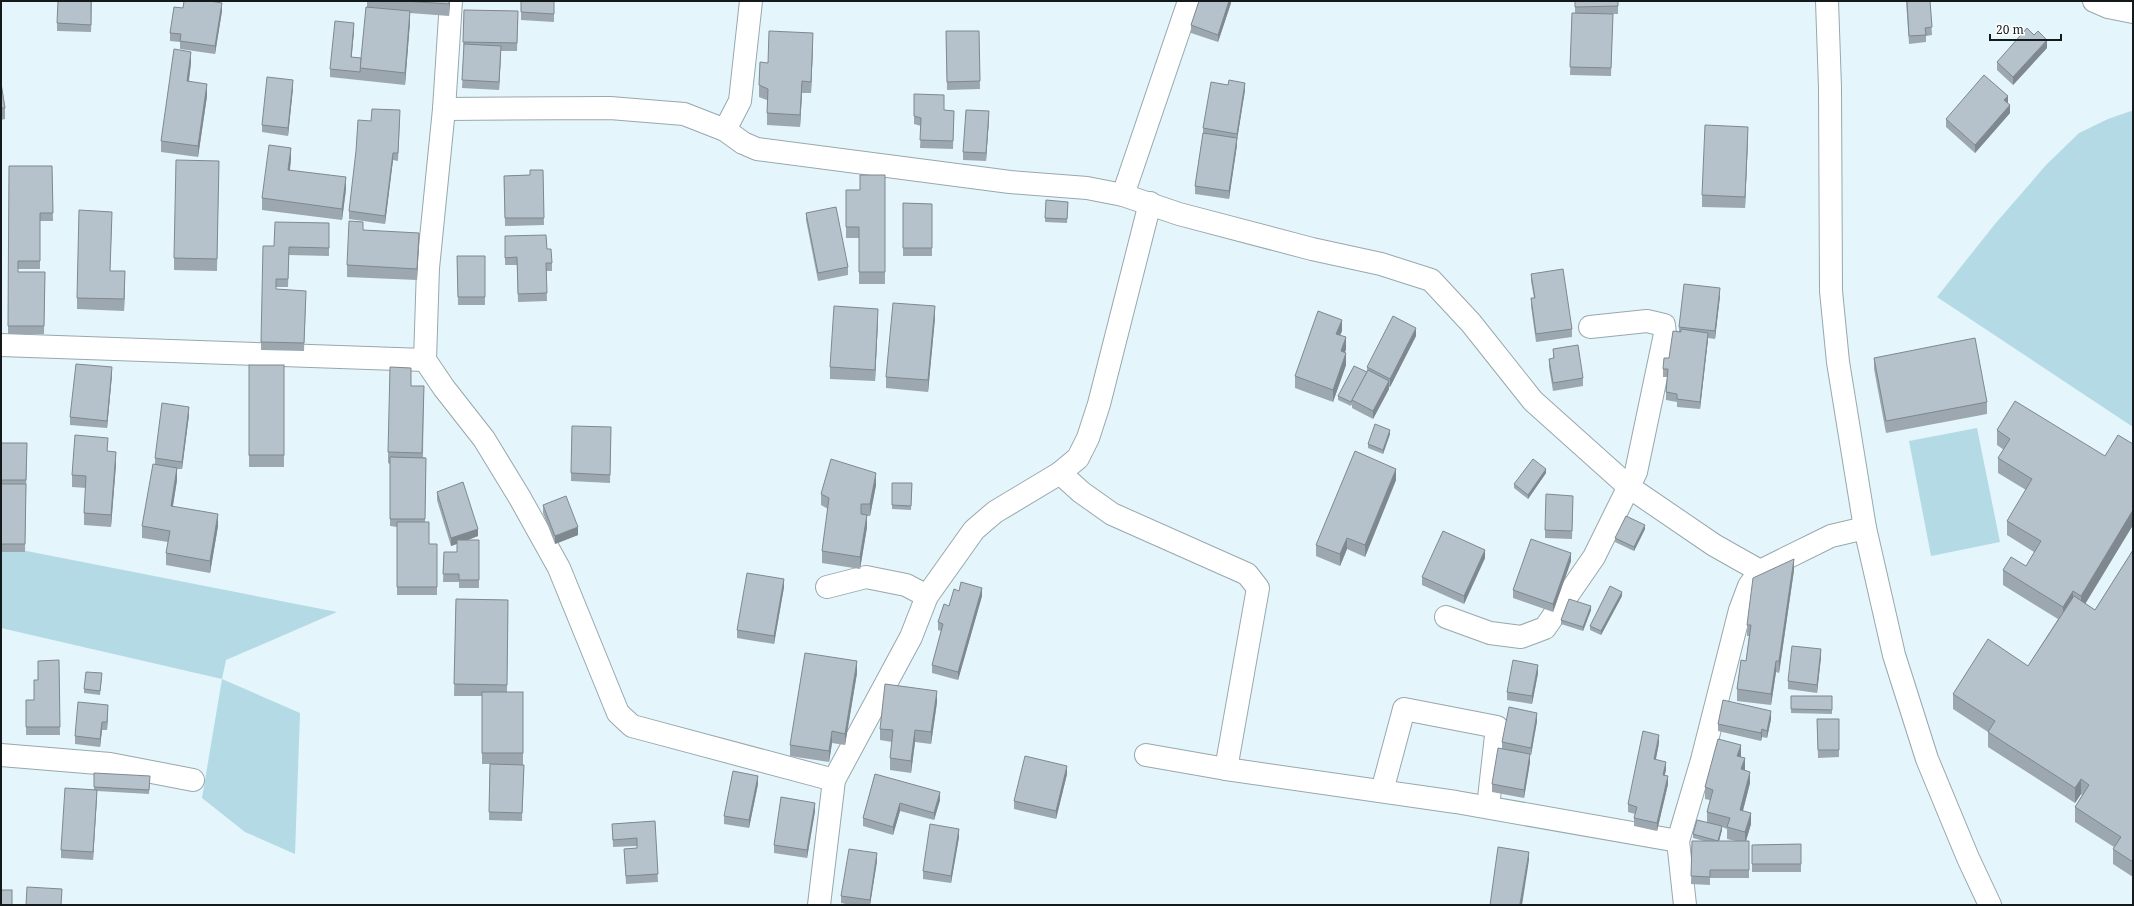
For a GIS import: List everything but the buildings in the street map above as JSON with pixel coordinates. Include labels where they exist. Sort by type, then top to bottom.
[{"type":"street","points":[[451,1],[444,109],[428,268],[425,360],[444,388],[484,439],[520,498],[559,568],[618,713],[632,726],[834,780]]},
{"type":"street","points":[[725,130],[740,101],[751,1]]},
{"type":"street","points":[[1123,195],[1189,1]]},
{"type":"street","points":[[1827,1],[1830,88],[1831,291],[1839,370],[1865,528],[1894,655],[1927,759],[1990,905]]},
{"type":"street","points":[[2094,1],[2108,7],[2133,12]]},
{"type":"street","points":[[444,109],[610,108],[653,110],[684,114],[725,130],[743,143],[757,150],[1010,182],[1086,188],[1123,195],[1179,214],[1381,264],[1431,280],[1471,323],[1533,401],[1629,487],[1714,545],[1760,571]]},
{"type":"street","points":[[819,905],[834,780],[911,637],[927,596],[974,530],[995,512],[1060,473],[1078,458],[1088,438],[1099,404],[1150,203]]},
{"type":"street","points":[[1446,618],[1490,633],[1521,637],[1545,628],[1594,557],[1629,487],[1636,472],[1664,334],[1664,325],[1647,321],[1590,327]]},
{"type":"street","points":[[1,345],[425,360]]},
{"type":"street","points":[[1060,473],[1081,492],[1112,514],[1247,574],[1258,588],[1226,769]]},
{"type":"street","points":[[1685,905],[1678,841],[1702,760],[1740,610],[1749,586],[1760,571],[1832,536],[1865,528]]},
{"type":"street","points":[[827,587],[866,577],[906,585],[927,596]]},
{"type":"street","points":[[1382,791],[1404,709],[1497,727],[1488,807]]},
{"type":"street","points":[[1,755],[110,764],[193,780]]},
{"type":"street","points":[[1146,755],[1226,769],[1488,807],[1678,841]]},
{"type":"shaded area","points":[[2131,111],[2133,112],[2133,427],[1937,297],[1995,224],[2046,165],[2079,133],[2108,119]]},
{"type":"shaded area","points":[[1977,428],[2000,542],[1931,556],[1909,441]]},
{"type":"shaded area","points":[[1,546],[337,612],[226,660],[222,679],[1,628]]},
{"type":"shaded area","points":[[222,679],[300,713],[295,854],[245,832],[202,798]]}]
